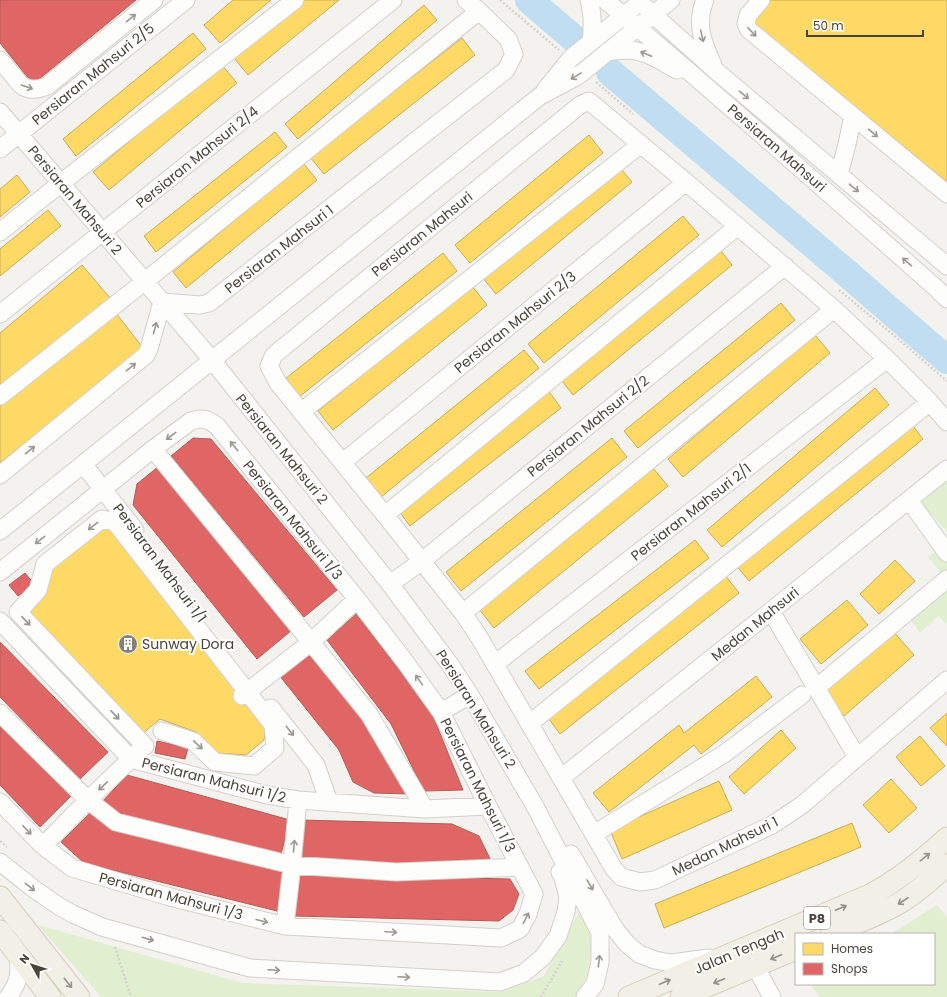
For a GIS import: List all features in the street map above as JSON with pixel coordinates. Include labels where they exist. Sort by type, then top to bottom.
[{"type":"main road","name":"Jalan Tengah","points":[[630,997],[881,890],[903,875],[947,838]]},
{"type":"main road","name":"P8","points":[[833,933],[902,902],[924,886],[947,865]]},
{"type":"main road","points":[[0,897],[79,997]]},
{"type":"main road","points":[[0,932],[50,997]]},
{"type":"main road","name":"Jalan Tengah","points":[[682,997],[795,949]]},
{"type":"street","points":[[0,60],[23,87],[38,89],[43,88],[154,0]]},
{"type":"street","name":"Persiaran Mahsuri 2/5","points":[[0,149],[186,0]]},
{"type":"street","points":[[0,232],[295,0]]},
{"type":"street","name":"Persiaran Mahsuri 2/4","points":[[0,314],[393,0]]},
{"type":"street","name":"Persiaran Mahsuri 1","points":[[162,302],[200,305],[209,303],[506,70],[514,54],[508,39],[466,0]]},
{"type":"street","points":[[589,0],[593,16],[591,42]]},
{"type":"street","name":"Persiaran Mahsuri","points":[[605,0],[706,85],[947,299]]},
{"type":"street","points":[[540,96],[568,61],[624,16],[644,4],[671,0]]},
{"type":"street","points":[[705,0],[700,18],[701,32],[715,70]]},
{"type":"street","points":[[761,0],[748,15],[746,24],[749,30],[947,194]]},
{"type":"street","points":[[0,531],[540,96],[576,77],[638,27],[644,4]]},
{"type":"street","name":"Persiaran Mahsuri","points":[[644,4],[715,70],[947,266]]},
{"type":"street","points":[[0,396],[144,282],[479,11]]},
{"type":"street","points":[[607,52],[626,50],[641,52],[660,60],[706,85]]},
{"type":"street","name":"Persiaran Mahsuri","points":[[301,412],[278,383],[269,366],[274,355],[580,105],[589,101],[641,144]]},
{"type":"street","name":"Persiaran Mahsuri 2","points":[[0,112],[212,360],[390,584],[450,663],[536,808]]},
{"type":"street","points":[[839,175],[853,116]]},
{"type":"street","points":[[947,422],[930,402],[888,359],[834,309],[641,144],[301,412],[343,462],[463,613],[479,637],[594,834],[724,754],[809,691],[947,579]]},
{"type":"street","name":"Persiaran Mahsuri 2/3","points":[[343,462],[686,182]]},
{"type":"street","points":[[385,515],[738,226]]},
{"type":"street","name":"Persiaran Mahsuri 2/2","points":[[390,584],[422,561],[785,266]]},
{"type":"street","points":[[0,475],[146,354],[149,349],[162,302]]},
{"type":"street","points":[[463,613],[834,309]]},
{"type":"street","name":"Persiaran Mahsuri 2/1","points":[[495,664],[888,359]]},
{"type":"street","points":[[530,724],[930,402]]},
{"type":"street","name":"Persiaran Mahsuri 1/3","points":[[0,572],[104,490],[153,449],[191,421],[198,418],[214,423],[357,599],[441,712],[534,894],[528,914],[520,929],[501,938],[285,926],[170,897],[72,868],[43,846],[0,802]]},
{"type":"street","points":[[153,449],[368,714],[425,809]]},
{"type":"street","name":"Persiaran Mahsuri 1/1","points":[[83,464],[104,490],[248,691],[316,765],[329,802]]},
{"type":"street","name":"Medan Mahsuri","points":[[561,778],[947,469]]},
{"type":"street","points":[[909,500],[947,553]]},
{"type":"street","points":[[43,846],[88,800],[167,727],[193,741],[215,762],[254,766],[275,748],[273,725],[248,691],[115,522],[102,519],[45,564],[38,590],[18,612],[145,746]]},
{"type":"street","points":[[248,691],[311,642],[357,599]]},
{"type":"street","points":[[771,611],[809,691],[857,757]]},
{"type":"street","name":"Persiaran Mahsuri 1/2","points":[[0,621],[131,759],[268,795],[298,800],[425,809],[488,806]]},
{"type":"street","name":"Medan Mahsuri 1","points":[[594,834],[614,869],[621,877],[640,882],[656,880],[772,825],[802,805],[947,680]]},
{"type":"street","points":[[441,712],[470,695]]},
{"type":"street","points":[[0,713],[88,800],[116,822],[292,865],[396,872],[520,867]]},
{"type":"street","points":[[285,926],[298,800]]},
{"type":"street","points":[[0,862],[34,889],[73,914],[109,929],[250,968],[500,982],[524,973],[543,957],[558,936],[566,912],[568,897],[563,878],[542,840],[536,808]]},
{"type":"street","points":[[536,808],[560,836],[615,929],[627,944],[639,954],[655,960],[671,963],[728,955]]},
{"type":"street","points":[[536,808],[600,933],[600,962],[594,984],[585,997]]},
{"type":"street","points":[[8,997],[14,989],[19,977],[20,970],[18,954]]},
{"type":"street","points":[[755,966],[772,997]]},
{"type":"path","points":[[500,0],[557,47],[568,61]]},
{"type":"path","points":[[114,944],[131,997]]},
{"type":"green space","points":[[947,479],[947,531],[920,502]]},
{"type":"green space","points":[[947,544],[947,580],[928,557]]},
{"type":"green space","points":[[947,581],[947,624],[938,616],[920,633],[908,616]]},
{"type":"green space","points":[[937,905],[947,917],[947,997],[820,997],[811,986],[935,985],[935,933],[893,933]]},
{"type":"green space","points":[[579,912],[592,936],[589,972],[577,997],[101,997],[38,925],[242,983],[502,992],[544,976]]},
{"type":"building: Homes","points":[[233,0],[271,0],[220,43],[204,25]]},
{"type":"building: Homes","points":[[304,0],[339,0],[248,75],[234,58]]},
{"type":"building: Homes","points":[[770,0],[947,0],[947,182],[752,22]]},
{"type":"building: Homes","points":[[424,5],[437,20],[298,139],[285,124]]},
{"type":"building: Homes","points":[[193,33],[206,49],[76,156],[63,139]]},
{"type":"building: Homes","points":[[462,38],[475,55],[324,174],[310,157]]},
{"type":"building: Homes","points":[[221,64],[237,83],[109,190],[93,172]]},
{"type":"building: Homes","points":[[275,132],[287,147],[156,252],[144,236]]},
{"type":"building: Homes","points":[[589,135],[603,153],[470,263],[455,245]]},
{"type":"building: Homes","points":[[303,163],[317,180],[186,288],[173,272]]},
{"type":"building: Homes","points":[[618,165],[632,182],[496,294],[482,277]]},
{"type":"building: Homes","points":[[17,175],[30,192],[0,217],[0,189]]},
{"type":"building: Homes","points":[[48,210],[61,226],[0,276],[0,249]]},
{"type":"building: Homes","points":[[683,216],[699,235],[544,363],[528,344]]},
{"type":"building: Homes","points":[[718,247],[732,265],[573,395],[559,377]]},
{"type":"building: Homes","points":[[443,253],[457,271],[299,397],[285,379]]},
{"type":"building: Homes","points":[[82,265],[110,298],[0,387],[0,333]]},
{"type":"building: Homes","points":[[472,286],[487,305],[333,430],[318,411]]},
{"type":"building: Homes","points":[[781,303],[795,320],[638,448],[624,431]]},
{"type":"building: Homes","points":[[116,313],[143,348],[0,463],[0,404]]},
{"type":"building: Homes","points":[[815,335],[830,353],[683,477],[668,459]]},
{"type":"building: Homes","points":[[524,350],[539,368],[381,497],[366,478]]},
{"type":"building: Homes","points":[[875,388],[889,405],[722,547],[707,530]]},
{"type":"building: Homes","points":[[547,389],[561,408],[410,526],[396,507]]},
{"type":"building: Homes","points":[[910,422],[923,439],[749,581],[736,565]]},
{"type":"building: Homes","points":[[612,438],[627,457],[461,591],[446,572]]},
{"type":"building: Homes","points":[[653,468],[668,486],[494,628],[479,609]]},
{"type":"building: Homes","name":"Sunway Dora","points":[[102,524],[112,526],[266,728],[264,740],[246,755],[215,753],[196,732],[160,719],[141,735],[25,613],[45,595],[50,569]]},
{"type":"building: Homes","points":[[695,540],[709,558],[539,689],[525,671]]},
{"type":"building: Homes","points":[[895,560],[915,581],[879,614],[860,594]]},
{"type":"building: Homes","points":[[725,575],[739,593],[560,734],[546,715]]},
{"type":"building: Homes","points":[[847,600],[868,625],[821,664],[800,639]]},
{"type":"building: Homes","points":[[892,630],[914,655],[844,716],[822,691]]},
{"type":"building: Homes","points":[[756,676],[772,697],[701,754],[694,745],[609,812],[593,793],[679,725],[684,733]]},
{"type":"building: Homes","points":[[947,713],[947,746],[930,728]]},
{"type":"building: Homes","points":[[781,730],[796,748],[744,794],[729,777]]},
{"type":"building: Homes","points":[[920,736],[945,766],[921,786],[896,757]]},
{"type":"building: Homes","points":[[891,779],[917,808],[889,833],[863,805]]},
{"type":"building: Homes","points":[[719,781],[732,810],[622,859],[610,830]]},
{"type":"building: Homes","points":[[852,823],[861,847],[664,928],[655,904]]},
{"type":"building: Shops","points":[[0,0],[136,0],[33,84],[0,43]]},
{"type":"building: Shops","points":[[193,438],[211,439],[337,590],[304,617],[171,456]]},
{"type":"building: Shops","points":[[159,466],[292,630],[257,659],[133,505],[137,484]]},
{"type":"building: Shops","points":[[25,573],[34,584],[18,596],[9,585]]},
{"type":"building: Shops","points":[[356,614],[431,711],[463,790],[424,791],[391,724],[327,640]]},
{"type":"building: Shops","points":[[0,642],[108,752],[80,779],[0,697]]},
{"type":"building: Shops","points":[[310,649],[374,728],[409,794],[374,793],[353,782],[339,750],[279,675]]},
{"type":"building: Shops","points":[[0,722],[71,796],[40,827],[0,785]]},
{"type":"building: Shops","points":[[157,741],[188,748],[185,759],[155,753]]},
{"type":"building: Shops","points":[[127,775],[290,820],[280,858],[110,812],[101,803]]},
{"type":"building: Shops","points":[[91,812],[106,826],[287,871],[277,911],[84,863],[61,842]]},
{"type":"building: Shops","points":[[301,820],[452,824],[479,836],[494,867],[300,862]]},
{"type":"building: Shops","points":[[294,874],[510,879],[519,894],[513,910],[499,921],[293,916]]},
{"type":"waterway","points":[[529,0],[572,37]]},
{"type":"waterway","points":[[610,72],[947,360]]},
{"type":"place","name":"Sunway Dora","points":[[128,644]]}]
